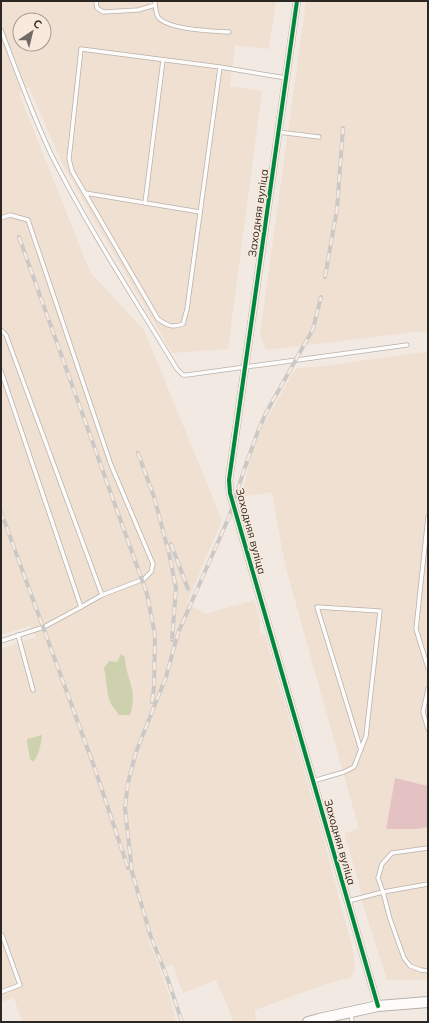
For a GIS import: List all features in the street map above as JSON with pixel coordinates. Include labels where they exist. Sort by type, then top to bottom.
[{"type":"main road","points":[[308,1022],[319,1019],[351,1017],[378,1006],[428,1002]]},
{"type":"street","name":"Заходняя вуліца","points":[[297,1],[229,480],[230,493],[378,1006]]},
{"type":"lane","points":[[96,1],[97,8],[103,12],[138,10],[155,3],[158,17],[169,25],[229,32]]},
{"type":"lane","points":[[1,30],[24,92],[51,153],[97,238],[177,369],[183,375],[187,376],[408,344]]},
{"type":"lane","points":[[220,67],[187,309],[183,324],[175,327],[164,324],[158,319],[72,171],[68,159],[81,49],[220,67],[286,78]]},
{"type":"lane","points":[[145,203],[162,60]]},
{"type":"lane","points":[[278,132],[319,137]]},
{"type":"lane","points":[[85,193],[200,212]]},
{"type":"lane","points":[[1,218],[10,215],[28,220],[111,465],[153,564],[151,572],[144,579],[102,595],[44,627],[1,641]]},
{"type":"lane","points":[[1,330],[6,335],[102,595]]},
{"type":"lane","points":[[1,371],[81,607]]},
{"type":"lane","points":[[428,517],[416,629],[428,668]]},
{"type":"lane","points":[[313,781],[344,772],[354,767],[361,750],[366,736],[380,611],[317,607],[361,750]]},
{"type":"lane","points":[[18,635],[33,690]]},
{"type":"lane","points":[[428,689],[423,712],[428,729]]},
{"type":"lane","points":[[428,848],[392,853],[382,864],[378,878],[390,919],[404,958],[410,966],[428,971]]},
{"type":"lane","points":[[348,901],[383,892],[428,884]]},
{"type":"lane","points":[[1,992],[20,985],[2,935]]},
{"type":"shaded area","points":[[1,1],[276,1],[269,49],[235,45],[230,86],[262,91],[228,349],[172,353],[61,161],[29,87],[19,93],[90,272],[144,330],[222,520],[187,603],[206,614],[254,600],[261,621],[259,627],[261,635],[265,635],[321,828],[353,951],[355,968],[351,978],[329,983],[255,1010],[256,1020],[249,1022],[233,1022],[216,980],[183,993],[172,964],[165,967],[154,935],[148,938],[170,997],[176,1022],[22,1022],[14,998],[1,1003],[1,649],[36,637],[30,626],[1,635]]},
{"type":"shaded area","points":[[306,1],[428,1],[428,332],[416,332],[266,350],[260,334]]},
{"type":"shaded area","points":[[428,352],[428,786],[395,778],[386,828],[417,829],[428,827],[428,980],[387,980],[363,905],[358,880],[344,833],[359,829],[285,565],[272,492],[241,497],[253,448],[259,433],[294,371],[298,368]]},
{"type":"shaded area","points":[[121,654],[125,657],[133,696],[133,704],[130,715],[119,715],[109,700],[107,691],[104,668],[109,661],[117,662]]},
{"type":"shaded area","points":[[42,735],[38,753],[33,762],[30,759],[27,739]]},
{"type":"shaded area","points":[[395,778],[428,786],[428,827],[417,829],[386,829]]},
{"type":"railway","points":[[325,277],[337,209],[343,128]]},
{"type":"railway","points":[[19,237],[147,594],[155,635],[154,687],[152,702]]},
{"type":"railway","points":[[182,1022],[150,934],[132,872],[125,808],[128,783],[136,752],[166,677],[178,633],[229,517],[258,431],[266,413],[313,329],[321,297]]},
{"type":"railway","points":[[138,453],[154,497],[169,553],[176,588],[172,640]]},
{"type":"railway","points":[[1,512],[95,769],[128,868]]},
{"type":"railway","points":[[171,544],[188,589]]},
{"type":"cycle path","points":[[297,1],[229,480],[230,493],[378,1006]]}]
